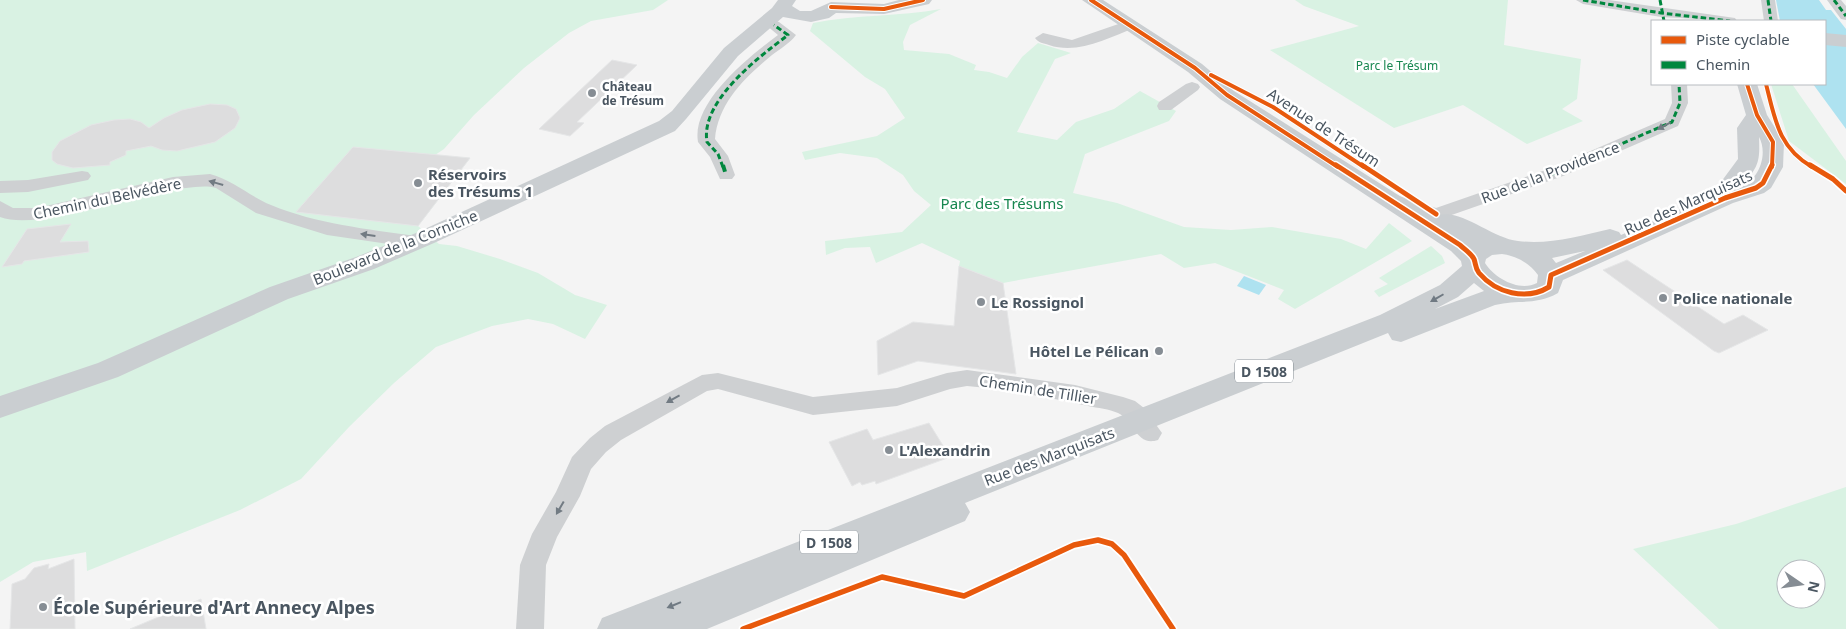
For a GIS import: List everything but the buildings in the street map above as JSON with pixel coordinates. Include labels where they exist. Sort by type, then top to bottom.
[{"type":"main road","points":[[870,0],[902,0]]},
{"type":"main road","points":[[830,4],[884,10],[923,0]]},
{"type":"main road","name":"Avenue de Trésum","points":[[1091,0],[1130,25],[1193,77],[1227,94],[1460,245],[1489,282],[1511,292]]},
{"type":"main road","points":[[785,3],[788,13],[802,17]]},
{"type":"main road","name":"Boulevard de la Corniche","points":[[0,407],[108,370],[271,297],[365,263],[416,242],[667,126],[679,115],[731,52],[764,29],[785,3]]},
{"type":"main road","name":"Boulevard de la Corniche","points":[[764,29],[802,17],[820,15],[830,4]]},
{"type":"main road","points":[[1826,39],[1846,41]]},
{"type":"main road","name":"Avenue de Trésum","points":[[1193,77],[1273,107],[1436,214],[1507,248],[1539,260],[1551,275]]},
{"type":"main road","name":"Rue des Marquisats","points":[[1551,275],[1608,252],[1653,229],[1725,198],[1756,188],[1768,176],[1772,167],[1773,142],[1756,115],[1747,85]]},
{"type":"main road","name":"Rue des Marquisats","points":[[668,629],[1388,322],[1449,291],[1474,264],[1481,250],[1507,248],[1552,250],[1653,229]]},
{"type":"main road","points":[[1511,292],[1529,294],[1543,291],[1549,287],[1551,275]]},
{"type":"main road","name":"Rue des Marquisats","points":[[614,629],[1146,426],[1486,299],[1511,292]]},
{"type":"street","points":[[1583,0],[1724,20]]},
{"type":"street","points":[[1768,0],[1771,20]]},
{"type":"street","points":[[1834,0],[1846,16]]},
{"type":"street","points":[[1043,38],[1074,45],[1130,25]]},
{"type":"street","points":[[726,175],[719,155],[709,147],[706,140],[710,116],[726,92],[765,52],[788,35],[764,29]]},
{"type":"street","points":[[1165,106],[1193,77]]},
{"type":"street","name":"Rue de la Providence","points":[[1436,214],[1551,174],[1672,122],[1680,103],[1679,85]]},
{"type":"street","points":[[0,187],[28,186],[82,176]]},
{"type":"street","name":"Chemin du Belvédère","points":[[0,207],[3,211],[12,214],[37,214],[173,183],[210,180],[222,184],[263,209],[334,231],[416,242]]},
{"type":"street","points":[[1387,198],[1436,214]]},
{"type":"street","name":"Chemin de Tillier","points":[[530,629],[533,565],[545,534],[567,496],[581,464],[598,445],[613,433],[702,383],[718,381],[813,406],[897,397],[925,390],[947,381],[967,378],[988,380],[1103,399],[1127,407],[1146,426]]},
{"type":"green space","points":[[0,0],[668,0],[653,10],[591,21],[569,33],[524,68],[474,115],[444,149],[435,155],[470,158],[418,226],[439,244],[457,246],[500,259],[538,273],[575,295],[607,305],[585,339],[553,324],[528,319],[492,326],[436,347],[394,383],[349,427],[301,479],[240,510],[87,571],[86,552],[33,562],[0,582]]},
{"type":"green space","name":"Parc le Trésum","points":[[1295,0],[1508,0],[1504,45],[1581,59],[1577,99],[1562,109],[1583,121],[1527,144],[1463,105],[1394,128],[1270,50],[1359,26],[1304,6]]},
{"type":"green space","name":"Parc des Trésums","points":[[941,9],[910,25],[903,42],[904,50],[949,54],[976,65],[974,70],[989,72],[1007,78],[1022,57],[1038,43],[1071,53],[1055,59],[1017,132],[1057,140],[1076,122],[1114,109],[1140,91],[1176,111],[1169,121],[1085,154],[1073,193],[1117,203],[1184,227],[1231,230],[1272,227],[1341,239],[1366,249],[1389,223],[1412,241],[1295,309],[1278,299],[1284,290],[1215,263],[1184,268],[1161,254],[1003,283],[959,266],[960,261],[922,243],[876,263],[870,247],[845,248],[826,255],[825,241],[902,232],[931,205],[914,191],[903,175],[877,158],[840,153],[805,160],[802,152],[877,136],[905,118],[885,89],[865,77],[810,31],[813,23]]},
{"type":"green space","points":[[1771,85],[1793,85],[1846,161],[1846,184],[1789,141]]},
{"type":"green space","points":[[1431,246],[1442,256],[1445,263],[1379,297],[1374,291],[1388,284],[1379,278]]},
{"type":"green space","points":[[1846,487],[1846,629],[1719,629],[1633,549],[1736,524]]},
{"type":"water","points":[[1776,0],[1819,0],[1826,10],[1831,10],[1846,29],[1846,129],[1814,85],[1826,85],[1826,20],[1780,20]]},
{"type":"water","points":[[1244,276],[1266,285],[1259,295],[1237,286]]},
{"type":"marked path","points":[[1583,0],[1661,13],[1702,16],[1724,20]]},
{"type":"marked path","points":[[1660,0],[1664,20]]},
{"type":"marked path","points":[[1768,0],[1771,20]]},
{"type":"marked path","points":[[1834,0],[1846,16]]},
{"type":"marked path","points":[[726,175],[719,156],[707,142],[708,124],[723,94],[735,80],[788,35],[774,25]]},
{"type":"marked path","points":[[1551,174],[1672,122],[1680,103],[1679,85]]},
{"type":"cycle path","points":[[831,7],[884,9],[923,0]]},
{"type":"cycle path","points":[[1091,0],[1195,68],[1227,95],[1460,245],[1473,257],[1475,268],[1485,280],[1502,290],[1522,295],[1541,292],[1549,287],[1551,275],[1725,198],[1756,188],[1763,183],[1772,167],[1773,142],[1757,115],[1747,85]]},
{"type":"cycle path","points":[[1211,75],[1273,107],[1436,214]]},
{"type":"cycle path","points":[[1766,85],[1778,128],[1785,144],[1796,156],[1833,179],[1846,191]]},
{"type":"cycle path","points":[[743,629],[882,577],[964,596],[1074,545],[1098,540],[1112,544],[1124,555],[1173,629]]},
{"type":"place","name":"Château de Trésum","points":[[592,93]]},
{"type":"place","name":"Réservoirs des Trésums 1","points":[[418,183]]},
{"type":"place","name":"Police nationale","points":[[1663,298]]},
{"type":"place","name":"Le Rossignol","points":[[981,302]]},
{"type":"place","name":"Hôtel Le Pélican","points":[[1159,351]]},
{"type":"place","name":"L'Alexandrin","points":[[889,450]]},
{"type":"place","name":"École Supérieure d'Art Annecy Alpes","points":[[43,607]]}]
